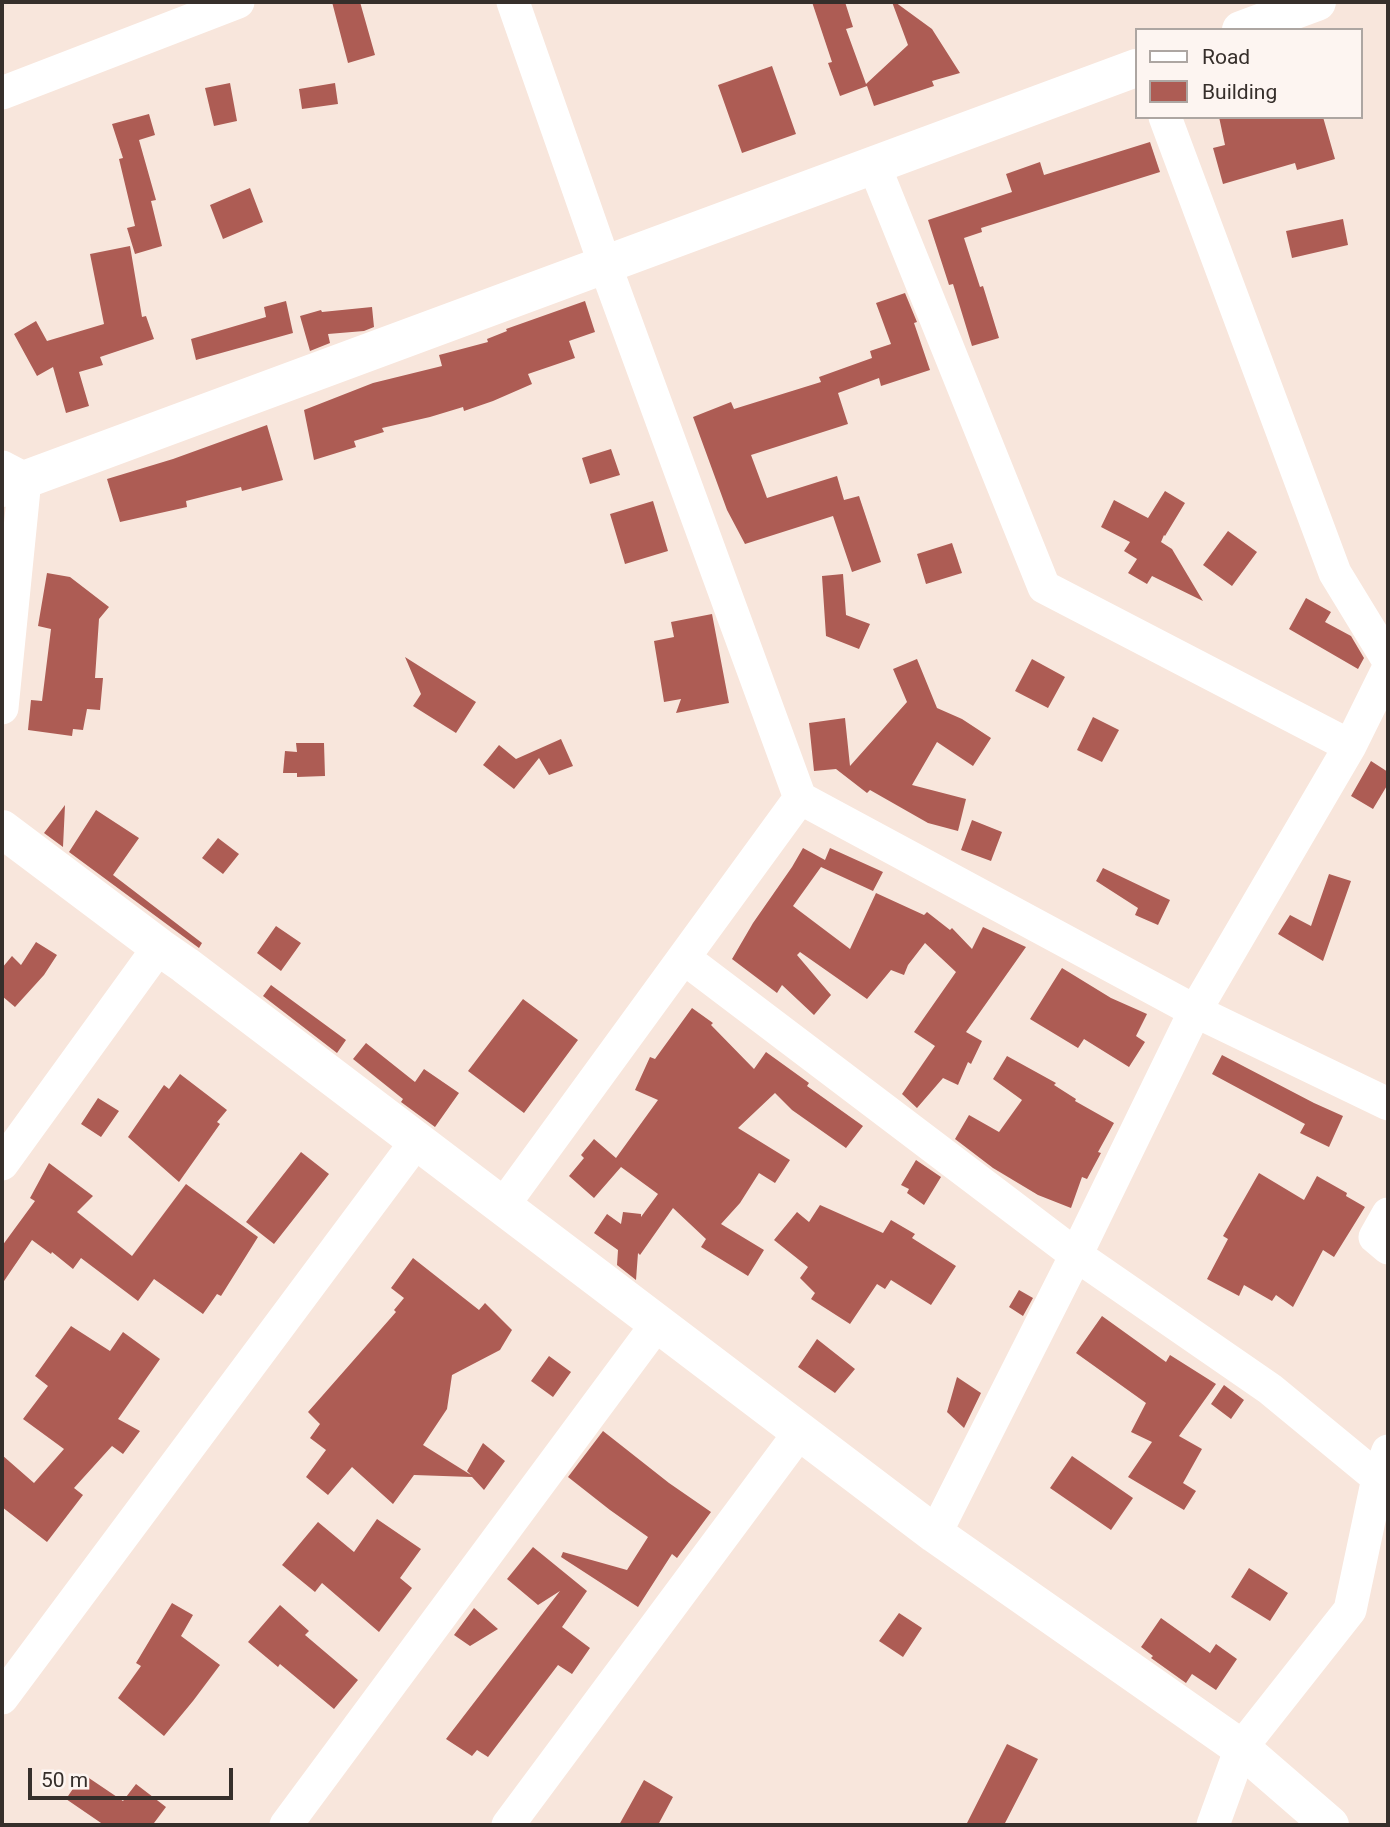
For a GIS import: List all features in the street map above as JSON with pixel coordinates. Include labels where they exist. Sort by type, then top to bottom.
[{"type":"main road","points":[[1246,28],[1317,2]]},
{"type":"main road","points":[[10,478],[605,265],[1134,69]]},
{"type":"main road","points":[[2,829],[935,1534],[1241,1748],[1330,1825]]},
{"type":"street","points":[[2,93],[238,2]]},
{"type":"street","points":[[513,2],[605,265],[800,798],[1195,1011],[1388,1104]]},
{"type":"street","points":[[1166,119],[1335,573],[1388,660]]},
{"type":"street","points":[[874,165],[1044,587],[1350,746]]},
{"type":"street","points":[[2,708],[10,478]]},
{"type":"street","points":[[935,1534],[1195,1011],[1350,746],[1388,668]]},
{"type":"street","points":[[502,1207],[800,798]]},
{"type":"street","points":[[2,1164],[159,947]]},
{"type":"street","points":[[684,958],[1076,1255],[1383,1464],[1350,1610],[1241,1748],[1213,1825]]},
{"type":"street","points":[[2,1698],[415,1142]]},
{"type":"street","points":[[1388,1214],[1375,1237],[1388,1248]]},
{"type":"street","points":[[286,1825],[657,1324]]},
{"type":"street","points":[[508,1825],[800,1432]]},
{"type":"building","points":[[332,2],[360,2],[375,55],[348,63]]},
{"type":"building","points":[[812,2],[845,2],[853,27],[846,29],[866,84],[908,45],[892,2],[932,29],[960,73],[932,81],[934,86],[874,106],[867,86],[840,96]]},
{"type":"building","points":[[772,66],[796,134],[742,153],[718,85]]},
{"type":"building","points":[[230,83],[237,121],[214,126],[205,88]]},
{"type":"building","points":[[335,83],[338,104],[302,109],[299,89]]},
{"type":"building","points":[[149,114],[155,135],[139,140],[156,200],[151,201],[162,246],[135,254],[127,228],[135,226],[119,159],[123,158],[112,124]]},
{"type":"building","points":[[1219,119],[1324,119],[1335,159],[1297,170],[1295,163],[1223,184],[1213,148],[1225,145]]},
{"type":"building","points":[[1150,142],[1160,172],[981,228],[982,232],[964,238],[999,338],[972,346],[953,284],[949,285],[928,220],[1012,192],[1006,174],[1040,162],[1044,175]]},
{"type":"building","points":[[250,188],[263,222],[223,239],[210,205]]},
{"type":"building","points":[[1343,219],[1348,245],[1292,258],[1286,231]]},
{"type":"building","points":[[130,246],[142,317],[146,316],[154,339],[100,357],[103,365],[79,372],[89,406],[66,413],[53,367],[37,376],[14,334],[36,321],[47,341],[104,324],[90,254]]},
{"type":"building","points":[[905,293],[917,322],[914,323],[930,370],[881,386],[879,378],[838,393],[848,424],[751,455],[767,498],[837,476],[844,500],[859,496],[881,562],[852,572],[833,516],[745,544],[727,510],[693,417],[731,402],[734,409],[821,382],[819,377],[872,358],[870,351],[891,344],[876,303]]},
{"type":"building","points":[[286,301],[293,333],[196,360],[191,339],[266,317],[264,307]]},
{"type":"building","points":[[585,301],[595,332],[569,341],[575,358],[528,374],[532,384],[464,411],[463,407],[382,428],[384,432],[354,441],[356,447],[314,460],[304,410],[373,383],[442,366],[439,355],[488,342],[487,339],[507,331],[506,329]]},
{"type":"building","points":[[372,307],[374,327],[364,331],[328,334],[330,343],[310,351],[300,316],[321,310]]},
{"type":"building","points":[[267,425],[283,480],[186,501],[187,507],[120,522],[107,479],[173,459]]},
{"type":"building","points":[[611,449],[620,475],[590,484],[582,458]]},
{"type":"building","points":[[1165,491],[1185,503],[1161,542],[1172,549],[1203,601],[1152,576],[1147,584],[1128,573],[1137,559],[1124,551],[1130,542],[1101,527],[1114,500],[1148,518]]},
{"type":"building","points":[[653,501],[668,551],[625,564],[610,514]]},
{"type":"building","points":[[1228,531],[1257,552],[1232,586],[1203,565]]},
{"type":"building","points":[[952,543],[962,573],[926,584],[917,554]]},
{"type":"building","points":[[47,573],[70,577],[109,607],[99,619],[95,678],[103,678],[100,710],[87,709],[83,730],[73,729],[72,736],[28,730],[31,700],[42,701],[51,629],[38,626]]},
{"type":"building","points":[[843,574],[846,615],[870,624],[859,649],[826,636],[822,576]]},
{"type":"building","points":[[1306,598],[1331,612],[1325,622],[1351,636],[1364,658],[1358,669],[1289,629]]},
{"type":"building","points":[[712,614],[729,703],[676,713],[681,699],[664,702],[654,641],[674,637],[671,622]]},
{"type":"building","points":[[405,657],[476,702],[456,733],[413,706],[421,694]]},
{"type":"building","points":[[917,659],[937,708],[962,719],[991,738],[973,766],[937,742],[912,785],[966,799],[958,831],[928,823],[870,790],[867,793],[836,769],[814,771],[809,723],[845,718],[850,766],[907,702],[893,669]]},
{"type":"building","points":[[1032,659],[1065,677],[1048,708],[1015,691]]},
{"type":"building","points":[[1093,717],[1119,730],[1102,762],[1077,750]]},
{"type":"building","points":[[561,739],[573,766],[549,775],[539,758],[514,789],[483,765],[499,745],[516,759]]},
{"type":"building","points":[[296,743],[324,743],[325,776],[297,777],[297,773],[283,773],[285,751],[297,752]]},
{"type":"building","points":[[1371,761],[1388,772],[1388,784],[1373,809],[1351,796]]},
{"type":"building","points":[[65,805],[63,847],[44,833]]},
{"type":"building","points":[[96,810],[139,838],[113,875],[202,943],[199,948],[69,852]]},
{"type":"building","points":[[972,820],[1002,832],[991,861],[961,850]]},
{"type":"building","points":[[218,838],[239,854],[223,874],[202,858]]},
{"type":"building","points":[[803,848],[825,860],[830,848],[883,872],[873,891],[821,867],[793,906],[850,949],[876,893],[924,915],[927,912],[950,930],[952,928],[972,949],[983,927],[1026,947],[966,1032],[982,1041],[971,1064],[968,1062],[958,1085],[943,1078],[917,1108],[902,1094],[935,1046],[914,1032],[956,972],[925,943],[908,965],[904,975],[891,970],[867,999],[800,952],[797,955],[831,995],[814,1015],[782,985],[777,993],[732,959]]},
{"type":"building","points":[[1103,868],[1170,900],[1158,925],[1135,915],[1138,908],[1096,881]]},
{"type":"building","points":[[1329,874],[1351,881],[1323,961],[1278,934],[1290,915],[1311,926]]},
{"type":"building","points":[[276,926],[301,943],[281,971],[257,953]]},
{"type":"building","points":[[36,942],[57,955],[44,975],[15,1007],[2,996],[2,968],[12,956],[21,965]]},
{"type":"building","points":[[1062,968],[1111,998],[1147,1014],[1136,1036],[1145,1042],[1129,1067],[1084,1039],[1078,1048],[1030,1019]]},
{"type":"building","points":[[271,985],[346,1040],[337,1053],[263,996]]},
{"type":"building","points":[[523,999],[578,1040],[524,1113],[468,1071]]},
{"type":"building","points":[[692,1008],[713,1023],[711,1025],[754,1069],[766,1052],[809,1083],[807,1086],[863,1126],[846,1148],[792,1110],[775,1093],[738,1128],[790,1160],[775,1183],[759,1173],[740,1203],[721,1224],[764,1250],[748,1276],[701,1247],[706,1239],[673,1208],[640,1255],[638,1253],[636,1280],[617,1265],[618,1250],[594,1233],[607,1214],[621,1224],[623,1212],[641,1214],[641,1217],[658,1194],[621,1167],[594,1198],[569,1176],[584,1158],[581,1155],[594,1139],[616,1158],[658,1100],[635,1090],[650,1057],[655,1059]]},
{"type":"building","points":[[366,1043],[415,1082],[424,1069],[459,1093],[435,1127],[401,1102],[403,1099],[353,1059]]},
{"type":"building","points":[[1222,1055],[1343,1116],[1329,1147],[1300,1133],[1305,1124],[1212,1074]]},
{"type":"building","points":[[1007,1056],[1056,1083],[1054,1085],[1076,1099],[1075,1101],[1114,1123],[1087,1179],[1082,1177],[1071,1208],[1038,1195],[993,1168],[955,1139],[969,1115],[999,1132],[1022,1100],[993,1079]]},
{"type":"building","points":[[180,1074],[227,1110],[179,1182],[128,1137],[164,1085],[169,1089]]},
{"type":"building","points":[[98,1098],[119,1111],[101,1137],[81,1124]]},
{"type":"building","points":[[301,1152],[329,1174],[274,1244],[246,1222]]},
{"type":"building","points":[[916,1160],[941,1177],[924,1205],[907,1193],[909,1189],[901,1185]]},
{"type":"building","points":[[49,1163],[93,1196],[77,1212],[132,1256],[186,1184],[258,1237],[221,1296],[217,1294],[203,1314],[154,1279],[138,1301],[81,1258],[73,1269],[32,1240],[2,1284],[2,1246],[35,1201],[30,1198]]},
{"type":"building","points":[[1259,1173],[1304,1200],[1317,1176],[1365,1207],[1334,1257],[1323,1250],[1293,1307],[1276,1295],[1272,1301],[1244,1285],[1239,1296],[1207,1279],[1228,1239],[1223,1236]]},
{"type":"building","points":[[820,1205],[883,1233],[891,1220],[915,1234],[912,1238],[956,1266],[931,1305],[891,1280],[885,1289],[877,1284],[850,1324],[811,1299],[815,1293],[800,1278],[808,1267],[774,1240],[797,1212],[809,1222]]},
{"type":"building","points":[[413,1258],[479,1310],[485,1303],[512,1330],[500,1350],[452,1375],[447,1409],[423,1445],[471,1475],[467,1471],[483,1443],[505,1461],[484,1490],[472,1477],[414,1475],[393,1504],[352,1467],[328,1495],[306,1477],[326,1450],[310,1438],[320,1424],[308,1412],[396,1312],[394,1310],[404,1298],[391,1288]]},
{"type":"building","points":[[1019,1290],[1033,1298],[1023,1316],[1009,1307]]},
{"type":"building","points":[[1102,1316],[1166,1362],[1170,1355],[1216,1384],[1179,1436],[1202,1449],[1183,1483],[1196,1491],[1184,1510],[1128,1477],[1152,1442],[1131,1432],[1146,1403],[1076,1353]]},
{"type":"building","points":[[71,1326],[110,1351],[123,1332],[160,1359],[118,1419],[140,1431],[123,1454],[112,1446],[74,1488],[83,1495],[47,1542],[2,1507],[2,1455],[34,1483],[64,1449],[23,1419],[48,1386],[35,1376]]},
{"type":"building","points":[[817,1339],[855,1369],[835,1393],[798,1367]]},
{"type":"building","points":[[549,1356],[571,1372],[553,1397],[531,1381]]},
{"type":"building","points":[[957,1377],[981,1393],[964,1428],[947,1412]]},
{"type":"building","points":[[1224,1385],[1244,1400],[1231,1419],[1211,1404]]},
{"type":"building","points":[[603,1431],[711,1512],[677,1558],[672,1554],[638,1607],[561,1557],[563,1552],[627,1570],[648,1537],[568,1477]]},
{"type":"building","points":[[1072,1456],[1133,1498],[1111,1530],[1050,1488]]},
{"type":"building","points":[[377,1519],[421,1549],[400,1578],[412,1588],[379,1632],[322,1583],[315,1592],[282,1565],[318,1522],[354,1552]]},
{"type":"building","points":[[533,1547],[587,1591],[562,1627],[590,1648],[572,1674],[558,1665],[488,1757],[477,1750],[472,1756],[446,1739],[560,1591],[538,1605],[507,1579]]},
{"type":"building","points":[[1249,1568],[1288,1593],[1270,1621],[1231,1597]]},
{"type":"building","points":[[172,1603],[193,1615],[181,1636],[220,1665],[164,1736],[118,1698],[141,1666],[136,1663]]},
{"type":"building","points":[[280,1605],[309,1631],[305,1635],[358,1680],[334,1709],[280,1664],[278,1667],[248,1642]]},
{"type":"building","points":[[474,1608],[498,1629],[470,1646],[454,1635]]},
{"type":"building","points":[[899,1613],[922,1628],[903,1657],[879,1641]]},
{"type":"building","points":[[1161,1618],[1210,1653],[1216,1644],[1237,1659],[1216,1690],[1192,1674],[1186,1683],[1151,1658],[1153,1656],[1141,1647]]},
{"type":"building","points":[[1007,1744],[1038,1759],[1004,1825],[966,1825]]},
{"type":"building","points":[[83,1774],[123,1801],[136,1784],[166,1807],[154,1823],[158,1825],[104,1825],[66,1799]]},
{"type":"building","points":[[644,1780],[673,1797],[658,1825],[619,1825]]}]
